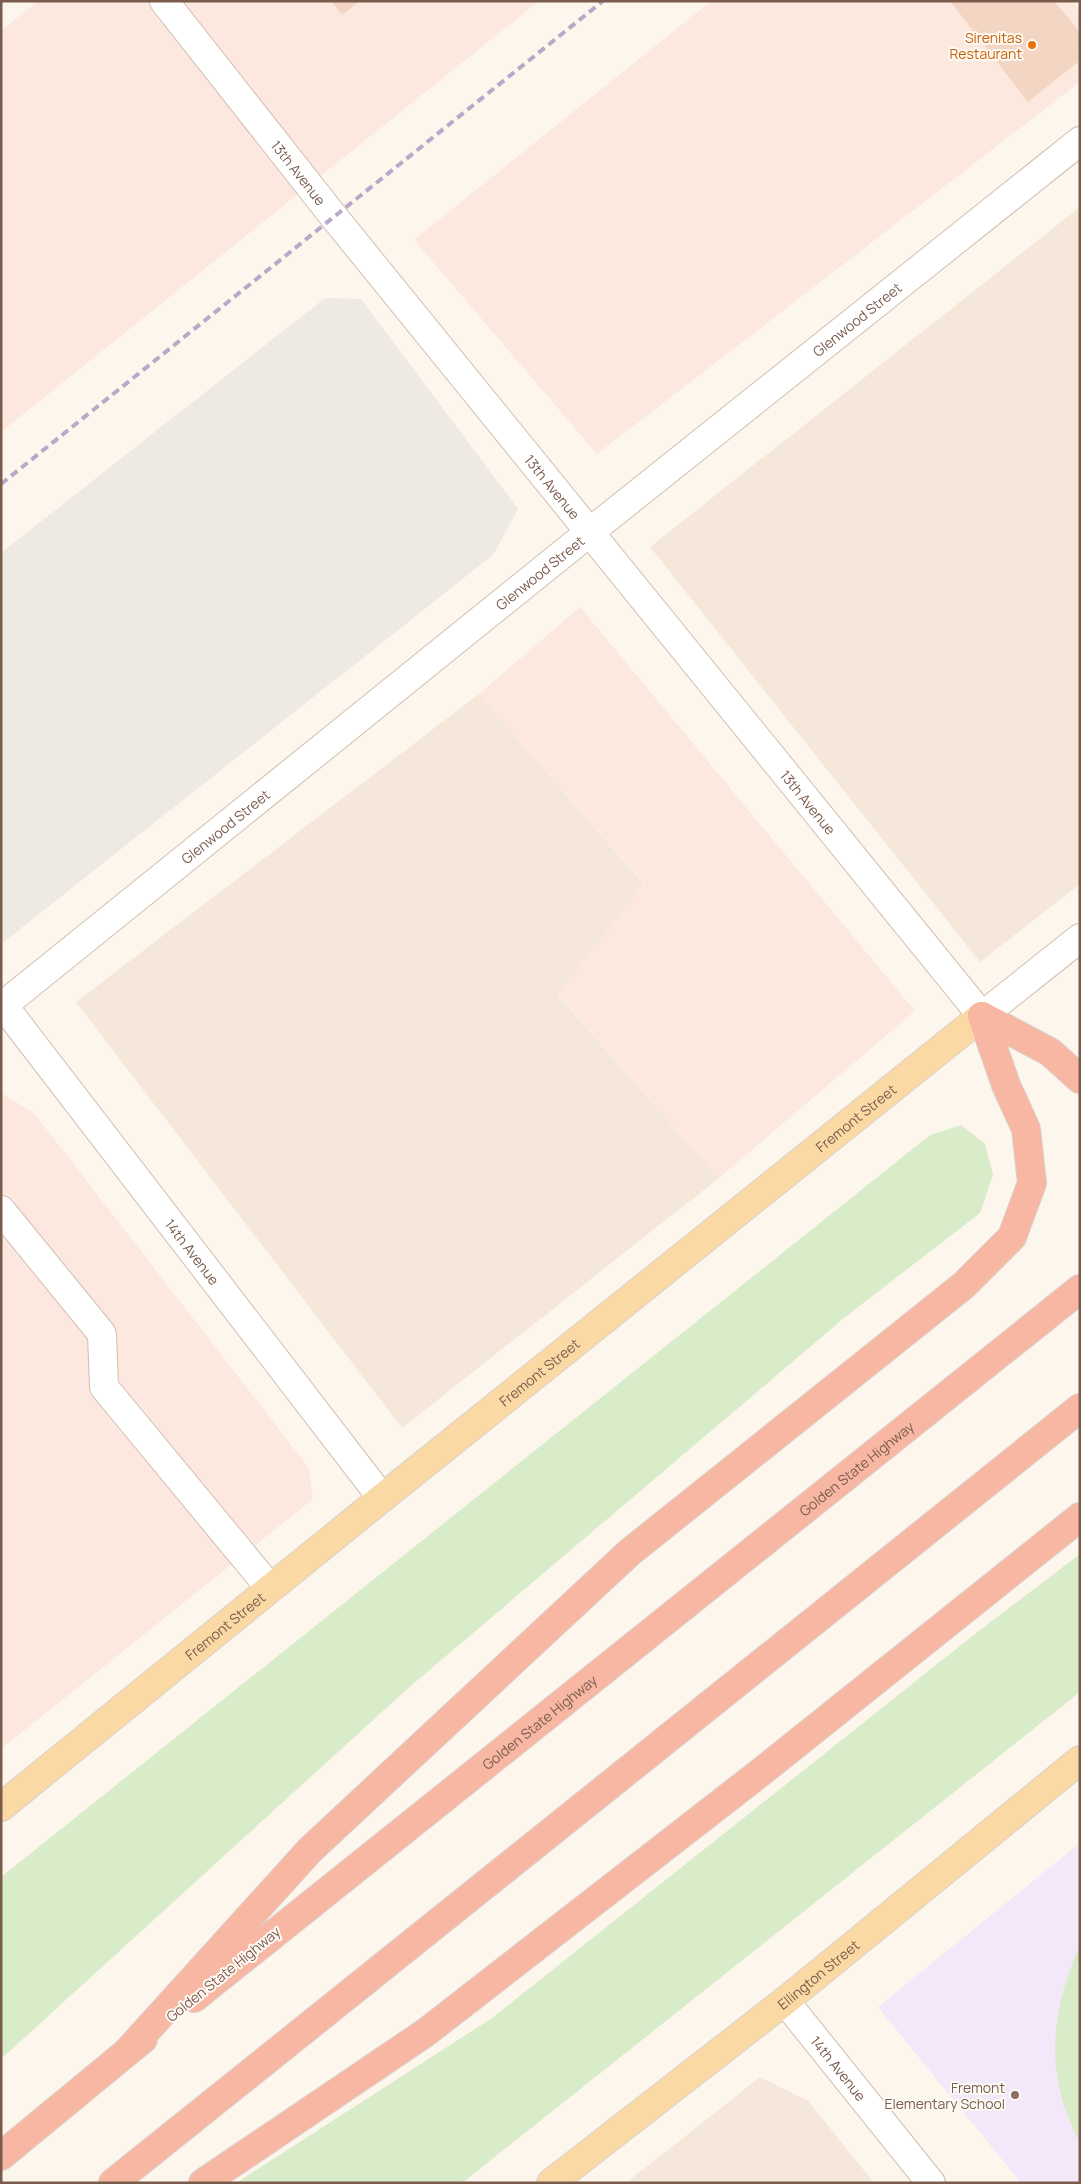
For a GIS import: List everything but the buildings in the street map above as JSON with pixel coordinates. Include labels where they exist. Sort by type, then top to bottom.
[{"type":"highway","points":[[982,1016],[1050,1052],[1080,1079]]},
{"type":"highway","points":[[128,2051],[310,1850],[630,1552],[964,1285],[1012,1237],[1032,1182],[1026,1129],[1006,1085],[982,1016]]},
{"type":"highway","name":"Golden State Highway","points":[[1,2156],[128,2051],[1080,1289]]},
{"type":"highway","points":[[113,2183],[1080,1408]]},
{"type":"highway","points":[[203,2183],[425,2033],[762,1772],[1080,1518]]},
{"type":"main road","name":"Fremont Street","points":[[1,1807],[270,1588],[982,1016]]},
{"type":"main road","name":"Ellington Street","points":[[552,2183],[785,2001],[1080,1760]]},
{"type":"street","name":"13th Avenue","points":[[164,1],[334,217],[591,531],[982,1016]]},
{"type":"street","name":"Glenwood Street","points":[[2,1006],[591,531],[1080,141]]},
{"type":"street","name":"Fremont Street","points":[[982,1016],[1080,938]]},
{"type":"street","name":"14th Avenue","points":[[2,1006],[382,1498]]},
{"type":"street","points":[[1,1210],[102,1334],[104,1387],[270,1588]]},
{"type":"street","name":"14th Avenue","points":[[785,2001],[931,2183]]},
{"type":"shaded area","points":[[38,1],[539,1],[1,432],[1,31]]},
{"type":"shaded area","points":[[711,1],[1072,1],[1080,10],[1080,82],[597,454],[414,240]]},
{"type":"shaded area","points":[[1080,207],[1080,884],[980,962],[650,547]]},
{"type":"shaded area","points":[[325,298],[361,299],[518,509],[493,555],[1,944],[1,553]]},
{"type":"shaded area","points":[[580,607],[915,1011],[719,1178],[558,994],[644,883],[479,694]]},
{"type":"shaded area","points":[[479,694],[644,884],[558,995],[719,1178],[402,1428],[76,1002]]},
{"type":"shaded area","points":[[1,1093],[34,1113],[309,1468],[313,1499],[1,1749]]},
{"type":"shaded area","name":"Fremont Elementary School","points":[[1080,1843],[1080,2183],[1021,2183],[878,2007]]},
{"type":"shaded area","points":[[760,2077],[808,2101],[874,2183],[626,2183]]},
{"type":"green space","points":[[961,1125],[985,1144],[993,1175],[980,1213],[844,1318],[406,1690],[1,2059],[1,1877],[930,1135]]},
{"type":"green space","points":[[1080,1554],[1080,1692],[462,2183],[236,2183],[492,2018],[980,1630]]},
{"type":"green space","points":[[1080,1945],[1080,2143],[1068,2118],[1061,2093],[1056,2069],[1055,2044],[1057,2019],[1062,1995]]},
{"type":"railway","points":[[1,484],[603,1]]},
{"type":"place","name":"Sirenitas Restaurant","points":[[1032,45]]},
{"type":"place","name":"Fremont Elementary School","points":[[1015,2095]]}]
